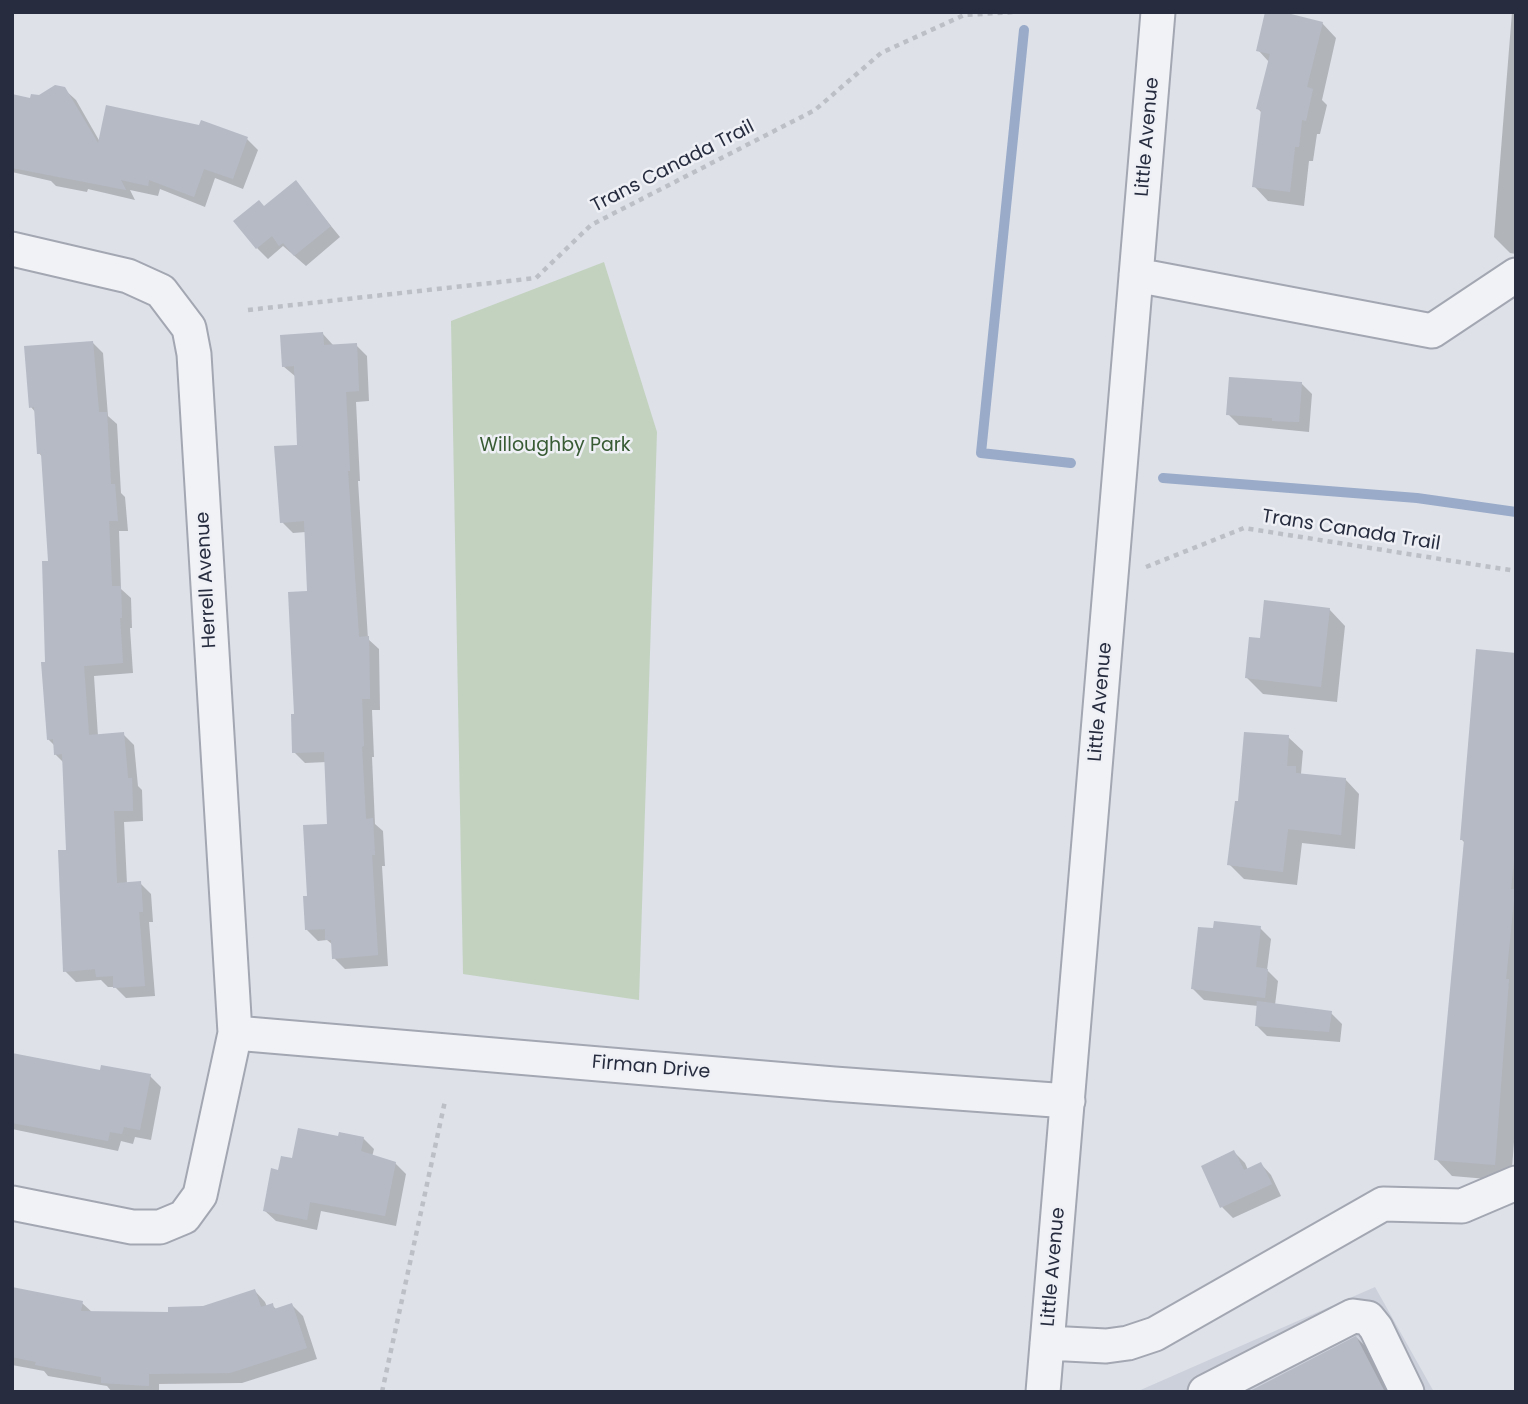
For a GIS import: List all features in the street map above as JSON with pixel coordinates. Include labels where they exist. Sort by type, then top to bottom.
[{"type":"street","name":"Little Avenue","points":[[1043,1392],[1158,12]]},
{"type":"street","name":"Herrell Avenue","points":[[12,249],[128,276],[160,291],[189,328],[194,354],[234,1033],[201,1195],[184,1217],[160,1227],[132,1227],[12,1203]]},
{"type":"street","points":[[1136,275],[1432,331],[1516,275]]},
{"type":"street","name":"Firman Drive","points":[[234,1033],[820,1083],[1068,1101]]},
{"type":"street","points":[[1047,1343],[1106,1346],[1128,1343],[1155,1334],[1383,1204],[1462,1206],[1516,1183]]},
{"type":"street","points":[[1205,1392],[1353,1316],[1368,1318],[1376,1328],[1407,1392]]},
{"type":"path","name":"Trans Canada Trail","points":[[248,310],[536,278],[591,225],[815,110],[881,53],[964,15],[1014,12]]},
{"type":"path","name":"Trans Canada Trail","points":[[1146,567],[1244,528],[1516,571]]},
{"type":"path","points":[[382,1392],[445,1101]]},
{"type":"shaded area","points":[[1375,1287],[1434,1392],[1136,1392]]},
{"type":"green space","name":"Willoughby Park","points":[[604,262],[657,432],[639,1000],[463,974],[451,321]]},
{"type":"building","points":[[1265,12],[1283,12],[1323,22],[1307,87],[1313,89],[1306,121],[1302,120],[1299,147],[1295,147],[1290,192],[1252,187],[1261,110],[1256,109],[1270,54],[1256,51]]},
{"type":"building","points":[[55,85],[65,87],[98,143],[106,105],[199,125],[201,120],[248,137],[233,179],[204,169],[194,197],[149,180],[148,186],[121,180],[126,190],[12,168],[12,94],[30,98],[31,94],[39,95]]},
{"type":"building","points":[[296,180],[331,226],[294,256],[283,243],[279,246],[272,236],[256,249],[233,221],[259,200],[264,206]]},
{"type":"building","points":[[323,332],[324,345],[357,343],[359,391],[346,392],[348,471],[359,637],[369,636],[370,699],[362,699],[362,747],[366,819],[373,818],[375,855],[372,855],[378,955],[332,959],[331,940],[325,940],[325,929],[305,930],[303,896],[307,896],[303,825],[327,824],[324,752],[292,753],[291,714],[294,714],[288,592],[307,591],[304,521],[280,523],[274,446],[297,445],[294,366],[282,367],[280,335]]},
{"type":"building","points":[[93,341],[99,412],[107,412],[111,484],[115,484],[118,521],[109,521],[112,586],[121,586],[123,663],[84,666],[89,735],[124,732],[128,778],[132,778],[133,811],[114,811],[117,883],[141,881],[143,912],[139,912],[145,986],[113,988],[113,976],[96,977],[95,969],[63,972],[58,850],[66,850],[62,754],[54,755],[53,739],[47,740],[41,662],[45,662],[42,561],[48,561],[41,454],[37,454],[34,407],[29,408],[24,346]]},
{"type":"building","points":[[1229,377],[1302,382],[1299,422],[1226,415]]},
{"type":"building","points":[[1264,600],[1330,608],[1321,687],[1245,678],[1249,637],[1260,638]]},
{"type":"building","points":[[1476,649],[1516,653],[1516,842],[1511,889],[1515,889],[1506,979],[1509,979],[1495,1165],[1434,1160],[1464,840],[1460,840]]},
{"type":"building","points":[[1244,732],[1289,735],[1287,766],[1296,766],[1296,773],[1346,778],[1341,835],[1288,829],[1283,872],[1227,865],[1235,801],[1238,801]]},
{"type":"building","points":[[1214,921],[1261,926],[1256,967],[1268,969],[1265,998],[1191,989],[1198,927],[1213,928]]},
{"type":"building","points":[[1257,1001],[1332,1011],[1329,1032],[1255,1026]]},
{"type":"building","points":[[12,1053],[100,1070],[101,1065],[151,1074],[140,1130],[124,1127],[122,1134],[110,1132],[108,1141],[12,1123]]},
{"type":"building","points":[[298,1128],[338,1136],[339,1132],[364,1137],[361,1151],[396,1162],[385,1216],[310,1202],[307,1220],[263,1211],[271,1168],[278,1170],[281,1156],[292,1158]]},
{"type":"building","points":[[1234,1150],[1244,1170],[1261,1162],[1272,1184],[1220,1208],[1201,1166]]},
{"type":"building","points":[[12,1287],[83,1301],[81,1311],[168,1312],[168,1307],[203,1306],[255,1289],[261,1307],[273,1303],[274,1309],[292,1303],[307,1348],[230,1373],[149,1374],[149,1386],[101,1383],[101,1377],[35,1365],[36,1362],[12,1357]]},
{"type":"building","points":[[1356,1336],[1385,1392],[1248,1392]]},
{"type":"waterway","points":[[1024,30],[981,453],[1071,463]]},
{"type":"waterway","points":[[1163,478],[1417,498],[1516,512]]}]
